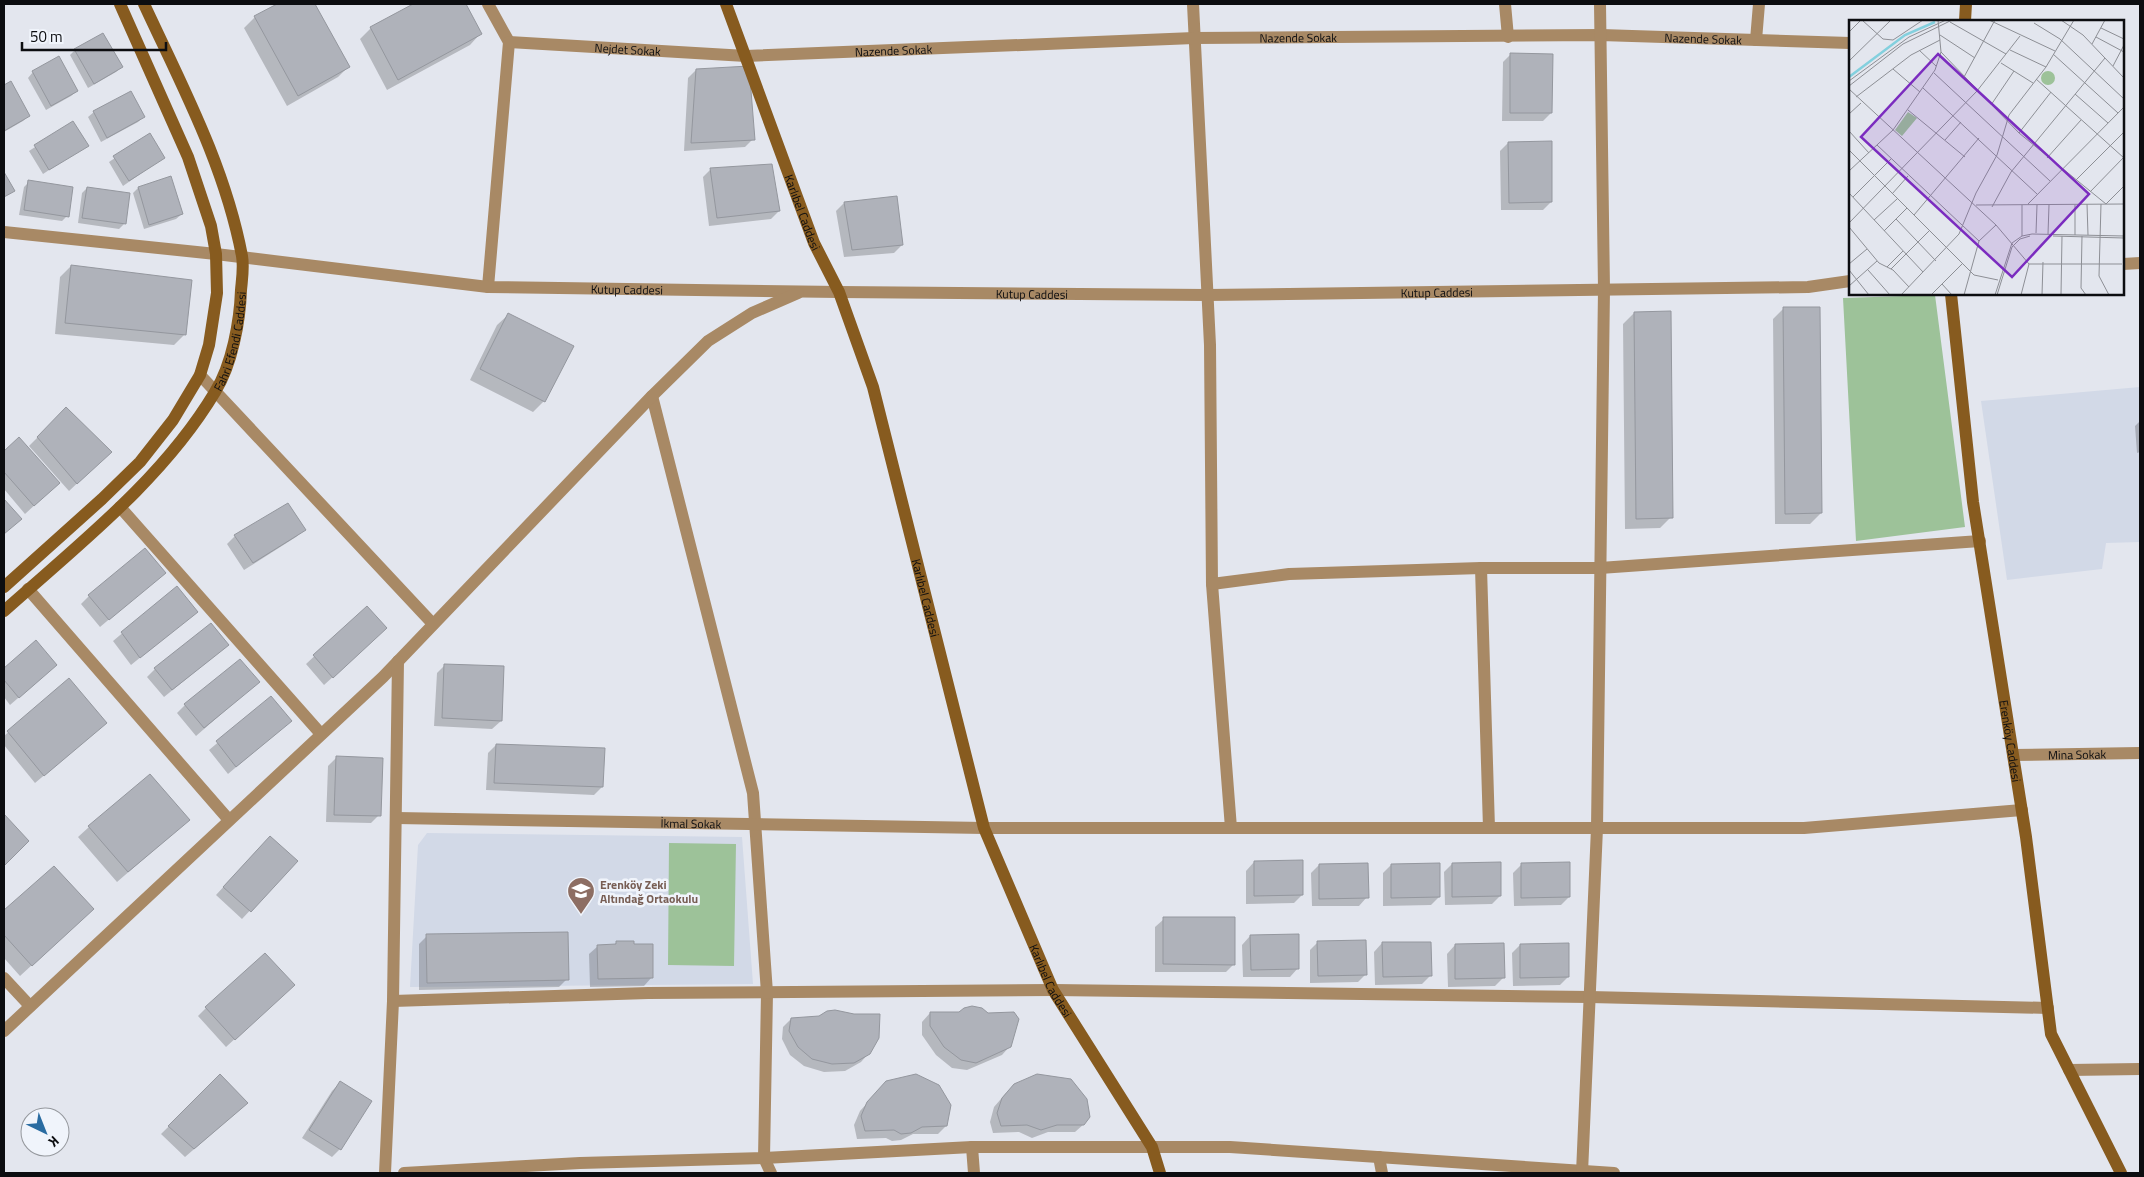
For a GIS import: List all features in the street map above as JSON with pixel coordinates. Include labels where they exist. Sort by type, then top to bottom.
[{"type":"street","name":"Fahri Efendi Caddesi","points":[[4,587],[102,499],[140,462],[173,420],[200,375],[209,345],[217,293],[216,254],[211,226],[188,157],[120,4]]},
{"type":"street","name":"Fahri Efendi Caddesi","points":[[4,611],[120,507],[152,475],[187,432],[216,390],[234,344],[241,304],[242,259],[233,218],[211,149],[144,4]]},
{"type":"street","points":[[488,4],[509,42],[488,287]]},
{"type":"street","name":"Karlıbel Caddesi","points":[[726,4],[814,243],[839,292],[872,387],[984,828],[1053,990],[1152,1147],[1160,1173]]},
{"type":"street","points":[[1193,4],[1210,345],[1212,584],[1231,828]]},
{"type":"street","points":[[1505,4],[1508,37]]},
{"type":"street","points":[[1582,1172],[1597,828],[1604,289],[1600,4]]},
{"type":"street","points":[[1756,40],[1759,4]]},
{"type":"street","points":[[1965,20],[1966,4]]},
{"type":"street","name":"Nazende Sokak","points":[[746,56],[1194,38],[1600,35],[1849,42]]},
{"type":"street","name":"Nejdet Sokak","points":[[509,42],[746,56]]},
{"type":"street","name":"Kutup Caddesi","points":[[4,232],[216,254],[242,259],[488,287],[1207,295],[1808,287],[1849,281]]},
{"type":"street","points":[[2124,264],[2140,263]]},
{"type":"street","points":[[4,1031],[398,661],[652,396],[708,341],[752,313],[802,291]]},
{"type":"street","name":"Erenköy Caddesi","points":[[1951,295],[1974,502],[2022,810],[2051,1034],[2121,1173]]},
{"type":"street","points":[[200,375],[433,624]]},
{"type":"street","points":[[652,396],[753,793],[767,993],[764,1158],[771,1173]]},
{"type":"street","points":[[120,507],[321,734]]},
{"type":"street","points":[[1212,584],[1289,574],[1481,568],[1600,568],[1980,541]]},
{"type":"street","points":[[1481,568],[1489,828]]},
{"type":"street","points":[[28,589],[229,820]]},
{"type":"street","points":[[385,1173],[393,1001],[398,661]]},
{"type":"street","name":"Mina Sokak","points":[[2013,755],[2140,753]]},
{"type":"street","name":"İkmal Sokak","points":[[397,818],[984,828],[1804,828],[2022,810]]},
{"type":"street","points":[[4,978],[30,1006]]},
{"type":"street","points":[[393,1001],[648,993],[1053,990],[1590,997],[2048,1008]]},
{"type":"street","points":[[2069,1070],[2140,1069]]},
{"type":"street","points":[[972,1147],[974,1173]]},
{"type":"street","points":[[404,1173],[580,1168],[972,1147],[1230,1147],[1614,1173]]},
{"type":"street","points":[[1380,1157],[1382,1173]]},
{"type":"shaded area","points":[[2140,387],[2140,542],[2106,543],[2102,569],[2007,580],[1981,401]]},
{"type":"shaded area","name":"Erenköy Zeki Altındağ Ortaokulu","points":[[427,833],[742,837],[753,984],[410,987],[418,845]]},
{"type":"green space","points":[[1935,295],[1965,527],[1856,541],[1843,298]]},
{"type":"green space","points":[[669,843],[736,844],[734,966],[668,965]]},
{"type":"building","points":[[277,4],[315,4],[350,67],[298,96],[254,16]]},
{"type":"building","points":[[413,4],[466,4],[482,34],[398,80],[370,27]]},
{"type":"building","points":[[103,33],[123,67],[94,84],[74,49]]},
{"type":"building","points":[[1510,53],[1553,54],[1552,113],[1510,113]]},
{"type":"building","points":[[59,56],[78,91],[51,106],[32,71]]},
{"type":"building","points":[[749,66],[755,140],[691,143],[696,69]]},
{"type":"building","points":[[11,81],[30,116],[4,131],[4,85]]},
{"type":"building","points":[[131,91],[145,117],[107,138],[93,111]]},
{"type":"building","points":[[73,121],[89,146],[49,170],[34,145]]},
{"type":"building","points":[[150,133],[165,158],[129,181],[113,156]]},
{"type":"building","points":[[1552,141],[1552,202],[1509,203],[1508,142]]},
{"type":"building","points":[[772,164],[780,211],[717,218],[710,168]]},
{"type":"building","points":[[4,172],[15,191],[4,197]]},
{"type":"building","points":[[171,176],[183,214],[149,225],[138,187]]},
{"type":"building","points":[[28,180],[73,187],[69,217],[24,210]]},
{"type":"building","points":[[87,187],[130,193],[126,224],[82,218]]},
{"type":"building","points":[[897,196],[903,245],[852,250],[844,202]]},
{"type":"building","points":[[71,265],[192,280],[186,335],[65,323]]},
{"type":"building","points":[[1783,307],[1820,307],[1822,513],[1785,514]]},
{"type":"building","points":[[1671,311],[1673,518],[1636,519],[1634,312]]},
{"type":"building","points":[[508,313],[574,346],[545,402],[480,369]]},
{"type":"building","points":[[66,407],[112,452],[77,484],[37,437]]},
{"type":"building","points":[[19,437],[60,483],[34,506],[4,472],[4,451]]},
{"type":"building","points":[[4,499],[22,519],[4,534]]},
{"type":"building","points":[[288,503],[306,530],[253,563],[234,535]]},
{"type":"building","points":[[145,548],[166,573],[109,620],[88,595]]},
{"type":"building","points":[[177,586],[198,612],[140,658],[121,632]]},
{"type":"building","points":[[367,606],[387,628],[333,678],[313,655]]},
{"type":"building","points":[[211,623],[229,645],[172,690],[154,668]]},
{"type":"building","points":[[36,640],[57,665],[19,698],[4,680],[4,668]]},
{"type":"building","points":[[240,659],[260,682],[204,728],[184,704]]},
{"type":"building","points":[[444,664],[504,666],[502,721],[442,718]]},
{"type":"building","points":[[69,678],[107,723],[44,776],[7,731]]},
{"type":"building","points":[[271,696],[292,721],[236,767],[216,741]]},
{"type":"building","points":[[496,744],[605,748],[603,787],[494,783]]},
{"type":"building","points":[[336,756],[383,758],[381,816],[334,815]]},
{"type":"building","points":[[150,774],[190,820],[128,872],[88,826]]},
{"type":"building","points":[[4,814],[29,841],[4,866]]},
{"type":"building","points":[[270,836],[298,861],[251,912],[223,887]]},
{"type":"building","points":[[1303,860],[1303,895],[1254,896],[1254,861]]},
{"type":"building","points":[[1501,862],[1501,896],[1452,897],[1452,863]]},
{"type":"building","points":[[1570,862],[1570,897],[1521,898],[1521,863]]},
{"type":"building","points":[[1368,863],[1369,898],[1319,899],[1319,864]]},
{"type":"building","points":[[1440,863],[1440,897],[1391,898],[1391,864]]},
{"type":"building","points":[[54,866],[94,909],[32,966],[4,935],[4,910]]},
{"type":"building","points":[[1163,917],[1235,917],[1235,965],[1163,964]]},
{"type":"building","points":[[568,932],[569,980],[427,983],[426,934]]},
{"type":"building","points":[[1299,934],[1299,969],[1251,970],[1250,935]]},
{"type":"building","points":[[1366,940],[1367,975],[1318,976],[1317,941]]},
{"type":"building","points":[[616,941],[634,941],[634,944],[653,944],[653,978],[598,979],[597,945],[616,944]]},
{"type":"building","points":[[1382,942],[1431,942],[1432,976],[1383,977]]},
{"type":"building","points":[[1504,943],[1505,978],[1455,979],[1455,944]]},
{"type":"building","points":[[1569,943],[1569,977],[1520,978],[1520,944]]},
{"type":"building","points":[[265,953],[295,985],[235,1040],[205,1007]]},
{"type":"building","points":[[972,1006],[982,1008],[988,1013],[1014,1012],[1019,1019],[1011,1047],[976,1063],[961,1060],[944,1047],[930,1026],[930,1012],[959,1012],[964,1008]]},
{"type":"building","points":[[835,1010],[854,1014],[880,1014],[879,1038],[870,1054],[854,1063],[832,1064],[812,1059],[798,1047],[789,1031],[791,1018],[819,1016],[827,1011]]},
{"type":"building","points":[[220,1074],[248,1103],[194,1149],[168,1126]]},
{"type":"building","points":[[916,1074],[939,1085],[951,1105],[947,1126],[922,1127],[911,1133],[901,1134],[894,1130],[865,1131],[861,1116],[867,1102],[886,1081]]},
{"type":"building","points":[[1037,1074],[1071,1079],[1087,1099],[1090,1117],[1084,1125],[1057,1125],[1041,1130],[1027,1125],[1001,1126],[997,1113],[1002,1098],[1014,1084]]},
{"type":"building","points":[[340,1081],[372,1101],[341,1150],[309,1130]]},
{"type":"place","name":"Erenköy Zeki Altındağ Ortaokulu","points":[[581,915]]}]
